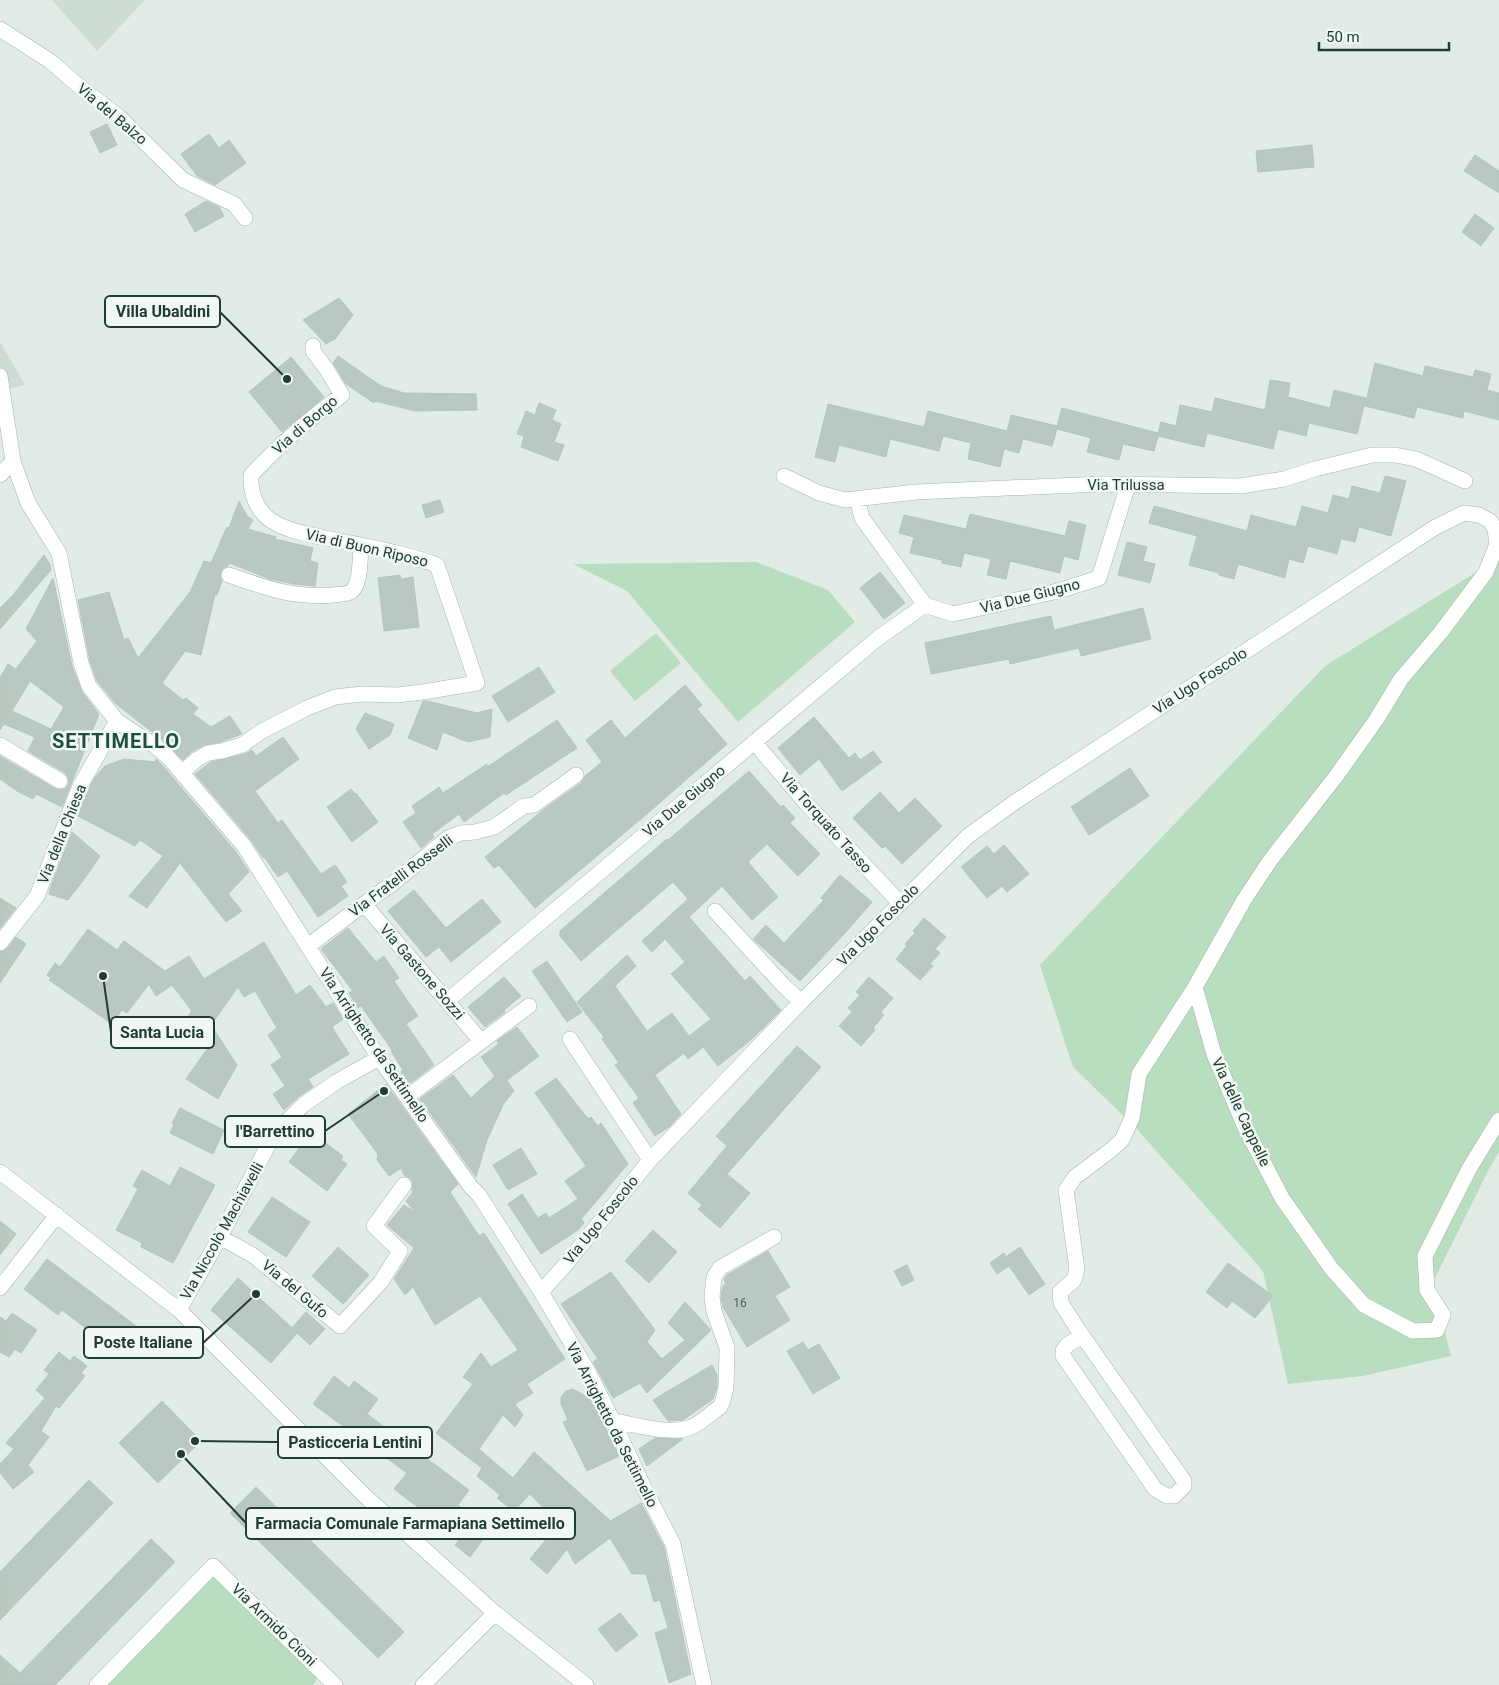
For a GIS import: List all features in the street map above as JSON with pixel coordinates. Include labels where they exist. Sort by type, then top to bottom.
[{"type":"street","name":"Via del Balzo","points":[[0,29],[50,61],[118,116],[183,180],[234,204],[245,218]]},
{"type":"street","name":"Via di Borgo","points":[[251,475],[285,440],[342,395],[313,351],[313,346]]},
{"type":"street","name":"Via Arrighetto da Settimello","points":[[0,376],[13,461],[28,503],[59,553],[82,662],[89,686],[117,721],[154,746],[183,772],[244,846],[379,1058],[479,1195],[541,1292],[589,1373],[642,1486],[673,1544],[704,1685]]},
{"type":"street","name":"Via Trilussa","points":[[784,476],[819,493],[845,500],[916,492],[1102,484],[1241,486],[1284,479],[1372,455],[1395,455],[1416,460],[1465,481]]},
{"type":"street","points":[[0,475],[13,461]]},
{"type":"street","name":"Via di Buon Riposo","points":[[183,772],[196,760],[208,753],[242,746],[262,731],[307,708],[335,697],[362,694],[398,695],[477,683],[437,565],[397,554],[296,532],[271,521],[259,509],[252,495],[251,475]]},
{"type":"street","name":"Via Due Giugno","points":[[447,1000],[878,638],[925,605],[953,614],[1058,591],[1099,578],[1128,485]]},
{"type":"street","points":[[857,499],[862,518],[925,605]]},
{"type":"street","name":"Via Ugo Foscolo","points":[[541,1292],[650,1160],[802,1002],[968,836],[1015,802],[1434,528],[1464,513],[1479,515],[1490,521],[1495,529],[1497,544],[1486,572],[1441,632],[1401,679],[1376,720],[1337,775],[1269,862],[1244,900],[1195,987]]},
{"type":"street","points":[[229,575],[282,592],[312,596],[345,594],[352,590],[357,582],[361,546]]},
{"type":"street","name":"Via della Chiesa","points":[[0,943],[37,896],[70,787],[117,721]]},
{"type":"street","name":"Via Torquato Tasso","points":[[754,742],[805,802],[900,903]]},
{"type":"street","points":[[0,745],[70,787]]},
{"type":"street","name":"Via Fratelli Rosselli","points":[[308,946],[392,884],[448,838],[461,833],[475,832],[494,826],[524,806],[534,804],[576,775]]},
{"type":"street","name":"Via Gastone Sozzi","points":[[364,904],[481,1041]]},
{"type":"street","points":[[715,911],[783,985],[802,1002]]},
{"type":"street","points":[[1082,1336],[1067,1345],[1063,1351],[1063,1356],[1155,1489],[1167,1496],[1174,1496],[1184,1486],[1184,1481],[1082,1336],[1061,1303],[1059,1294],[1061,1289],[1074,1280],[1077,1270],[1066,1190],[1074,1177],[1122,1140],[1132,1118],[1138,1074],[1195,987]]},
{"type":"street","name":"Via delle Cappelle","points":[[1195,987],[1218,1063],[1245,1127],[1282,1198],[1331,1268],[1364,1305],[1413,1331],[1437,1330],[1443,1315],[1427,1290],[1425,1256],[1469,1169],[1499,1120]]},
{"type":"street","points":[[406,1097],[529,1006]]},
{"type":"street","points":[[570,1039],[650,1160]]},
{"type":"street","name":"Via Niccolò Machiavelli","points":[[178,1310],[220,1237],[274,1134],[303,1105],[336,1082],[379,1058]]},
{"type":"street","points":[[0,1172],[178,1310],[365,1496],[495,1613],[586,1685]]},
{"type":"street","name":"Via del Gufo","points":[[220,1237],[254,1256],[340,1326],[382,1282],[400,1251],[374,1226],[404,1184]]},
{"type":"street","points":[[0,1288],[57,1215]]},
{"type":"street","points":[[613,1421],[648,1428],[674,1430],[691,1427],[720,1407],[726,1388],[727,1348],[712,1307],[714,1277],[720,1268],[774,1237]]},
{"type":"street","name":"Via Armido Cioni","points":[[97,1685],[213,1566],[328,1682]]},
{"type":"street","points":[[423,1685],[495,1613]]},
{"type":"shaded area","points":[[52,0],[145,0],[97,51]]},
{"type":"shaded area","points":[[0,342],[25,385],[0,391]]},
{"type":"green space","points":[[1499,558],[1499,1152],[1432,1284],[1451,1356],[1363,1376],[1288,1384],[1263,1271],[1135,1127],[1073,1067],[1040,965],[1325,666]]},
{"type":"green space","points":[[756,562],[828,590],[855,622],[738,722],[627,591],[573,564]]},
{"type":"green space","points":[[656,633],[681,663],[635,701],[610,671]]},
{"type":"green space","points":[[209,1577],[215,1577],[316,1675],[316,1681],[313,1685],[104,1685]]},
{"type":"building","points":[[107,124],[117,145],[100,153],[90,132]]},
{"type":"building","points":[[209,134],[219,148],[229,140],[246,163],[215,185],[197,176],[181,154]]},
{"type":"building","points":[[1312,145],[1314,167],[1258,172],[1256,151]]},
{"type":"building","points":[[1475,155],[1499,171],[1499,193],[1464,171]]},
{"type":"building","points":[[206,201],[219,207],[224,216],[195,232],[185,214]]},
{"type":"building","points":[[1475,214],[1494,228],[1481,246],[1462,232]]},
{"type":"building","points":[[339,298],[353,315],[335,339],[326,344],[303,320]]},
{"type":"building","points":[[338,356],[381,386],[404,393],[476,394],[477,410],[415,411],[375,401],[374,403],[346,384],[333,363]]},
{"type":"building","points":[[291,357],[324,397],[282,432],[249,392]]},
{"type":"building","points":[[1375,363],[1423,376],[1425,366],[1473,377],[1475,370],[1491,374],[1487,390],[1499,393],[1499,420],[1464,411],[1463,418],[1417,407],[1414,418],[1365,406]]},
{"type":"building","points":[[1270,380],[1290,383],[1288,397],[1330,408],[1334,390],[1366,398],[1357,434],[1309,423],[1306,436],[1278,429],[1273,449],[1207,433],[1204,447],[1158,436],[1154,451],[1123,444],[1119,460],[1087,452],[1091,438],[1057,429],[1052,446],[1023,439],[1019,453],[1004,449],[1000,467],[968,459],[971,443],[943,436],[939,451],[890,439],[886,457],[839,445],[835,462],[815,457],[828,404],[924,427],[928,411],[1007,431],[1011,415],[1057,426],[1062,408],[1158,433],[1161,422],[1176,426],[1180,405],[1212,412],[1215,398],[1265,410]]},
{"type":"building","points":[[539,403],[556,410],[552,420],[561,424],[554,442],[564,445],[558,461],[521,447],[524,436],[517,434],[526,411],[535,415]]},
{"type":"building","points":[[1385,476],[1406,481],[1391,536],[1359,527],[1355,542],[1341,539],[1337,554],[1308,546],[1303,563],[1289,559],[1285,578],[1238,564],[1234,579],[1189,565],[1197,536],[1149,523],[1154,506],[1247,531],[1251,515],[1296,527],[1302,506],[1328,513],[1333,495],[1349,499],[1352,486],[1380,493]]},
{"type":"building","points":[[440,500],[444,512],[426,518],[422,505]]},
{"type":"building","points":[[239,501],[247,516],[253,520],[248,529],[276,537],[275,539],[313,548],[310,561],[318,563],[315,586],[270,579],[229,563],[228,566],[223,568],[220,576],[222,581],[217,595],[215,594],[201,655],[185,651],[162,683],[183,700],[186,698],[198,708],[193,714],[211,727],[230,716],[242,734],[220,742],[204,745],[191,752],[183,760],[161,739],[115,703],[97,681],[90,661],[78,600],[109,592],[124,640],[128,638],[138,658],[190,592],[204,561],[211,563],[227,527],[229,528]]},
{"type":"building","points":[[970,514],[1065,536],[1069,521],[1086,525],[1078,560],[1064,556],[1060,573],[1010,561],[1006,579],[987,575],[991,559],[964,553],[961,567],[942,563],[942,560],[910,553],[914,537],[899,533],[904,515],[966,529]]},
{"type":"building","points":[[1127,542],[1147,547],[1143,561],[1155,564],[1150,583],[1118,575]]},
{"type":"building","points":[[44,555],[50,564],[51,570],[0,629],[0,608],[13,595]]},
{"type":"building","points":[[880,572],[905,603],[884,619],[860,588]]},
{"type":"building","points":[[400,575],[401,579],[413,577],[419,627],[384,631],[378,578]]},
{"type":"building","points":[[53,578],[72,666],[82,692],[99,714],[62,807],[36,794],[33,799],[0,779],[0,756],[56,789],[64,789],[68,786],[69,782],[65,773],[28,751],[35,737],[4,724],[0,730],[0,678],[8,664],[16,669],[37,641],[26,629]],"holes":[[[30,681],[64,707],[51,729],[12,711]]]},
{"type":"building","points":[[1143,608],[1151,639],[1081,656],[1079,648],[1010,664],[1009,659],[931,674],[925,643],[1051,616],[1054,630]]},
{"type":"building","points":[[539,667],[555,692],[508,722],[492,696]]},
{"type":"building","points":[[685,685],[702,705],[697,709],[727,744],[535,908],[499,865],[494,868],[485,857],[547,807],[581,783],[585,776],[602,762],[586,740],[611,720],[625,738]]},
{"type":"building","points":[[423,701],[477,713],[492,709],[490,737],[468,742],[443,732],[437,750],[408,738]]},
{"type":"building","points":[[365,713],[394,724],[390,735],[369,749],[356,729]]},
{"type":"building","points":[[814,717],[849,758],[855,753],[860,760],[873,751],[882,762],[842,791],[819,759],[800,775],[778,748]]},
{"type":"building","points":[[557,720],[577,748],[506,795],[504,793],[464,822],[459,814],[432,834],[434,837],[421,848],[403,822],[416,813],[412,806],[439,787],[443,793],[487,764],[487,767]]},
{"type":"building","points":[[283,737],[299,759],[255,791],[278,823],[282,820],[321,874],[335,865],[347,882],[341,886],[348,896],[318,917],[287,871],[278,877],[251,840],[195,774],[211,762],[245,754],[252,750],[256,756]]},
{"type":"building","points":[[124,759],[155,762],[156,759],[236,852],[249,872],[228,894],[242,911],[226,922],[180,863],[147,908],[129,896],[163,856],[140,840],[135,846],[78,816],[88,790],[96,776],[105,766]]},
{"type":"building","points":[[1130,768],[1149,796],[1089,835],[1071,807]]},
{"type":"building","points":[[749,771],[781,807],[783,805],[795,818],[790,823],[820,854],[798,876],[767,844],[748,862],[778,897],[752,920],[722,886],[689,917],[745,981],[750,976],[781,1010],[752,1039],[718,1066],[703,1047],[688,1059],[684,1053],[655,1075],[681,1114],[669,1127],[655,1136],[633,1103],[639,1098],[615,1065],[619,1063],[602,1039],[604,1037],[577,1002],[627,955],[636,966],[615,986],[647,1031],[672,1013],[689,1036],[711,1019],[671,974],[685,962],[665,939],[652,952],[642,941],[688,899],[673,882],[581,961],[560,936],[560,931]]},
{"type":"building","points":[[351,789],[378,822],[352,842],[327,807]]},
{"type":"building","points":[[880,792],[899,813],[915,798],[942,826],[902,864],[885,846],[882,848],[853,818]]},
{"type":"building","points":[[72,832],[100,856],[68,900],[49,894]]},
{"type":"building","points":[[1004,845],[1029,874],[1007,892],[1002,886],[987,898],[961,867],[987,846],[994,854]]},
{"type":"building","points":[[840,875],[872,902],[800,981],[753,939],[766,925],[784,943],[824,900],[821,898]]},
{"type":"building","points":[[414,890],[446,928],[482,899],[501,922],[451,962],[439,947],[426,957],[388,911]]},
{"type":"building","points":[[0,898],[16,908],[0,928]]},
{"type":"building","points":[[924,918],[946,937],[935,949],[940,953],[930,964],[933,966],[920,980],[896,959],[907,946],[905,944],[915,933],[913,931]]},
{"type":"building","points":[[348,928],[376,962],[384,956],[399,978],[394,981],[418,1016],[406,1024],[434,1065],[409,1084],[401,1072],[403,1070],[392,1050],[361,1006],[358,1008],[349,993],[353,991],[321,949]]},
{"type":"building","points":[[88,929],[117,950],[124,941],[165,971],[189,956],[204,979],[264,942],[296,995],[310,985],[326,1007],[333,1003],[343,1019],[332,1027],[349,1054],[308,1079],[313,1087],[284,1110],[273,1094],[285,1086],[271,1065],[282,1057],[268,1035],[277,1028],[255,991],[244,997],[238,987],[211,1025],[237,1065],[218,1099],[186,1079],[210,1045],[180,1026],[192,1011],[172,985],[156,996],[149,984],[127,1013],[122,1010],[112,1024],[49,980],[51,978],[47,975],[55,963],[60,967]]},
{"type":"building","points":[[16,937],[26,944],[0,983],[0,952],[7,949]]},
{"type":"building","points":[[547,961],[582,1012],[567,1022],[532,971]]},
{"type":"building","points":[[504,977],[521,996],[504,1010],[505,1012],[485,1027],[468,1007]]},
{"type":"building","points":[[869,977],[893,998],[881,1012],[884,1015],[873,1028],[875,1030],[861,1046],[839,1026],[852,1012],[848,1008],[860,995],[856,992]]},
{"type":"building","points":[[517,1027],[539,1056],[507,1080],[514,1091],[504,1103],[487,1140],[476,1177],[420,1099],[453,1075],[471,1098],[495,1076],[481,1057],[499,1044],[497,1041]]},
{"type":"building","points":[[797,1046],[821,1067],[727,1174],[750,1193],[720,1228],[698,1209],[702,1205],[688,1193],[727,1146],[716,1136]]},
{"type":"building","points":[[556,1078],[588,1119],[591,1117],[598,1126],[601,1123],[628,1164],[581,1219],[584,1223],[578,1230],[541,1254],[508,1204],[522,1194],[538,1218],[546,1213],[549,1218],[578,1199],[565,1181],[586,1166],[535,1093]]},
{"type":"building","points":[[386,1084],[458,1184],[450,1192],[479,1236],[484,1233],[565,1359],[527,1384],[533,1393],[515,1404],[523,1415],[515,1427],[503,1415],[479,1449],[513,1478],[534,1452],[614,1524],[612,1520],[641,1503],[664,1547],[691,1674],[669,1683],[655,1633],[668,1628],[660,1600],[654,1602],[646,1574],[632,1574],[610,1538],[575,1564],[567,1549],[547,1574],[530,1559],[559,1524],[530,1494],[514,1511],[497,1498],[500,1495],[477,1476],[482,1468],[436,1433],[473,1384],[463,1377],[481,1353],[491,1367],[518,1350],[480,1296],[435,1325],[413,1287],[405,1295],[394,1279],[414,1248],[387,1225],[404,1205],[415,1212],[406,1201],[413,1192],[413,1182],[405,1176],[401,1168],[389,1176],[377,1160],[378,1154],[348,1114]]},
{"type":"building","points":[[180,1108],[224,1130],[213,1154],[170,1133],[174,1124],[172,1123]]},
{"type":"building","points":[[311,1132],[343,1156],[341,1160],[347,1164],[327,1191],[289,1162]]},
{"type":"building","points":[[521,1148],[537,1174],[508,1190],[493,1165]]},
{"type":"building","points":[[180,1167],[215,1185],[173,1263],[141,1247],[142,1243],[116,1230],[138,1189],[133,1186],[142,1170],[170,1186]]},
{"type":"building","points":[[272,1197],[310,1222],[286,1257],[248,1232]]},
{"type":"building","points":[[0,1221],[16,1234],[0,1255]]},
{"type":"building","points":[[653,1230],[677,1252],[649,1283],[625,1261]]},
{"type":"building","points":[[338,1247],[369,1275],[343,1304],[312,1276]]},
{"type":"building","points":[[1020,1247],[1045,1284],[1029,1295],[1009,1266],[997,1274],[990,1263],[1004,1253],[1006,1257]]},
{"type":"building","points":[[768,1251],[790,1287],[775,1296],[790,1320],[747,1347],[723,1307],[721,1297],[723,1286],[726,1284],[724,1279],[727,1275]]},
{"type":"building","points":[[47,1259],[136,1326],[117,1352],[62,1310],[58,1315],[24,1289]]},
{"type":"building","points":[[1228,1263],[1273,1296],[1255,1318],[1232,1301],[1227,1308],[1206,1292]]},
{"type":"building","points":[[907,1265],[914,1280],[902,1286],[894,1271]]},
{"type":"building","points":[[611,1272],[655,1330],[647,1342],[662,1359],[685,1340],[668,1323],[685,1302],[711,1330],[647,1393],[640,1383],[613,1398],[593,1362],[598,1359],[561,1304]]},
{"type":"building","points":[[238,1278],[292,1328],[306,1312],[325,1329],[310,1345],[297,1333],[271,1363],[211,1310]]},
{"type":"building","points":[[12,1313],[37,1330],[21,1353],[15,1349],[9,1357],[0,1352],[0,1317],[6,1321]]},
{"type":"building","points":[[803,1342],[808,1350],[819,1344],[840,1378],[813,1394],[787,1351]]},
{"type":"building","points":[[59,1352],[70,1361],[74,1356],[87,1366],[81,1373],[85,1376],[59,1408],[56,1406],[41,1431],[49,1437],[28,1465],[34,1472],[13,1489],[0,1473],[0,1464],[14,1449],[6,1443],[45,1398],[36,1390],[49,1374],[44,1370]]},
{"type":"building","points":[[712,1365],[717,1375],[717,1387],[713,1399],[683,1420],[668,1421],[653,1400]]},
{"type":"building","points":[[334,1376],[349,1388],[354,1381],[378,1399],[367,1414],[469,1490],[458,1505],[490,1530],[470,1557],[455,1545],[460,1539],[394,1489],[407,1473],[313,1404]]},
{"type":"building","points":[[573,1389],[592,1400],[619,1456],[587,1471],[563,1422],[568,1420],[561,1404],[561,1397],[566,1391]]},
{"type":"building","points":[[162,1401],[201,1441],[158,1483],[119,1443]]},
{"type":"building","points":[[655,1438],[683,1439],[647,1466],[639,1449]]},
{"type":"building","points":[[89,1480],[113,1503],[0,1620],[0,1572]]},
{"type":"building","points":[[256,1487],[404,1632],[378,1658],[230,1513]]},
{"type":"building","points":[[151,1539],[175,1562],[55,1685],[0,1685],[0,1655],[20,1673]]},
{"type":"building","points":[[620,1613],[638,1635],[616,1652],[598,1629]]},
{"type":"place","name":"Villa Ubaldini","points":[[287,379]]},
{"type":"place","name":"Santa Lucia","points":[[103,976]]},
{"type":"place","name":"I'Barrettino","points":[[384,1091]]},
{"type":"place","name":"Poste Italiane","points":[[256,1294]]},
{"type":"place","name":"Pasticceria Lentini","points":[[195,1441]]},
{"type":"place","name":"Farmacia Comunale Farmapiana Settimello","points":[[181,1454]]},
{"type":"district","name":"SETTIMELLO","points":[[116,741]]}]
